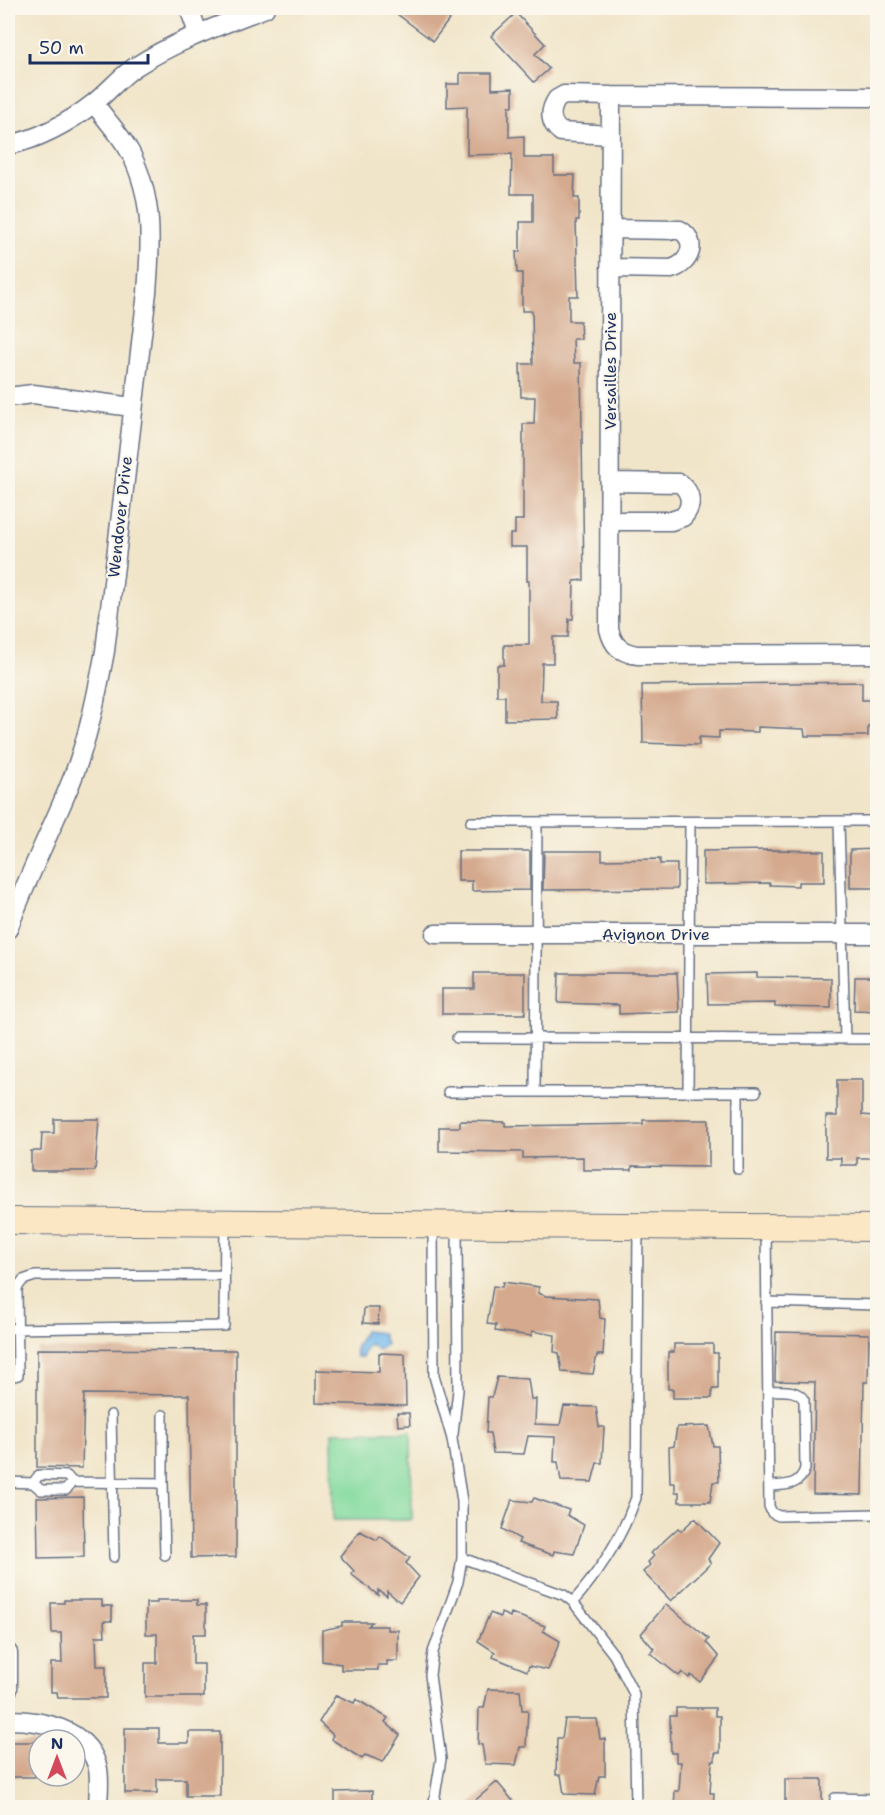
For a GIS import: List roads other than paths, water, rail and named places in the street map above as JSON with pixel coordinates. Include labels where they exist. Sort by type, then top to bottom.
[{"type":"main road","points":[[8,1221],[766,1227],[875,1230]]},
{"type":"street","points":[[189,8],[198,33]]},
{"type":"street","points":[[8,145],[20,143],[70,120],[94,104],[134,68],[198,33],[265,8]]},
{"type":"street","points":[[610,135],[561,132],[555,127],[551,114],[557,99],[564,95],[878,97]]},
{"type":"street","name":"Versailles Drive","points":[[611,96],[609,629],[612,640],[624,652],[637,655],[878,654]]},
{"type":"street","name":"Wendover Drive","points":[[8,929],[26,879],[67,792],[95,707],[105,651],[152,236],[146,195],[130,151],[94,104]]},
{"type":"street","points":[[610,268],[671,269],[687,261],[691,245],[685,233],[680,230],[611,229]]},
{"type":"street","points":[[8,398],[33,394],[132,406]]},
{"type":"street","points":[[610,482],[680,483],[689,494],[690,503],[683,517],[671,521],[610,521]]},
{"type":"street","name":"Avignon Drive","points":[[435,934],[878,934]]},
{"type":"street","points":[[8,1653],[8,1689]]},
{"type":"street","points":[[8,1720],[48,1723],[73,1735],[87,1748],[98,1766],[99,1808]]},
{"type":"lane","points":[[471,822],[878,821]]},
{"type":"lane","points":[[535,1092],[537,822]]},
{"type":"lane","points":[[839,822],[845,1039]]},
{"type":"lane","points":[[688,1092],[690,823]]},
{"type":"lane","points":[[458,1038],[878,1039]]},
{"type":"lane","points":[[448,1092],[756,1092]]},
{"type":"lane","points":[[738,1092],[738,1169]]},
{"type":"lane","points":[[12,1328],[224,1326],[225,1222]]},
{"type":"lane","points":[[433,1808],[441,1759],[430,1676],[433,1652],[458,1582],[462,1558],[462,1501],[452,1439],[434,1376],[445,1224]]},
{"type":"lane","points":[[445,1224],[458,1390],[452,1439]]},
{"type":"lane","points":[[573,1602],[597,1575],[627,1524],[636,1498],[638,1226]]},
{"type":"lane","points":[[766,1227],[769,1506],[772,1513],[779,1516],[878,1514]]},
{"type":"lane","points":[[8,1377],[18,1375],[12,1328],[17,1288],[23,1280],[35,1276],[224,1275]]},
{"type":"lane","points":[[766,1302],[878,1305]]},
{"type":"lane","points":[[768,1391],[791,1392],[800,1395],[804,1401],[805,1469],[803,1476],[793,1484],[769,1486]]},
{"type":"lane","points":[[111,1415],[114,1557]]},
{"type":"lane","points":[[163,1415],[165,1555]]},
{"type":"lane","points":[[33,1483],[39,1475],[67,1476],[72,1482],[164,1484]]},
{"type":"lane","points":[[8,1482],[33,1483],[42,1490],[66,1490],[72,1482]]},
{"type":"lane","points":[[462,1558],[564,1595],[573,1602],[614,1655],[634,1694],[636,1808]]},
{"type":"lane","points":[[834,1808],[835,1798],[878,1799]]},
{"type":"water","points":[[364,1331],[382,1333],[386,1344],[378,1350],[370,1344],[362,1357],[357,1357],[356,1346]]}]
